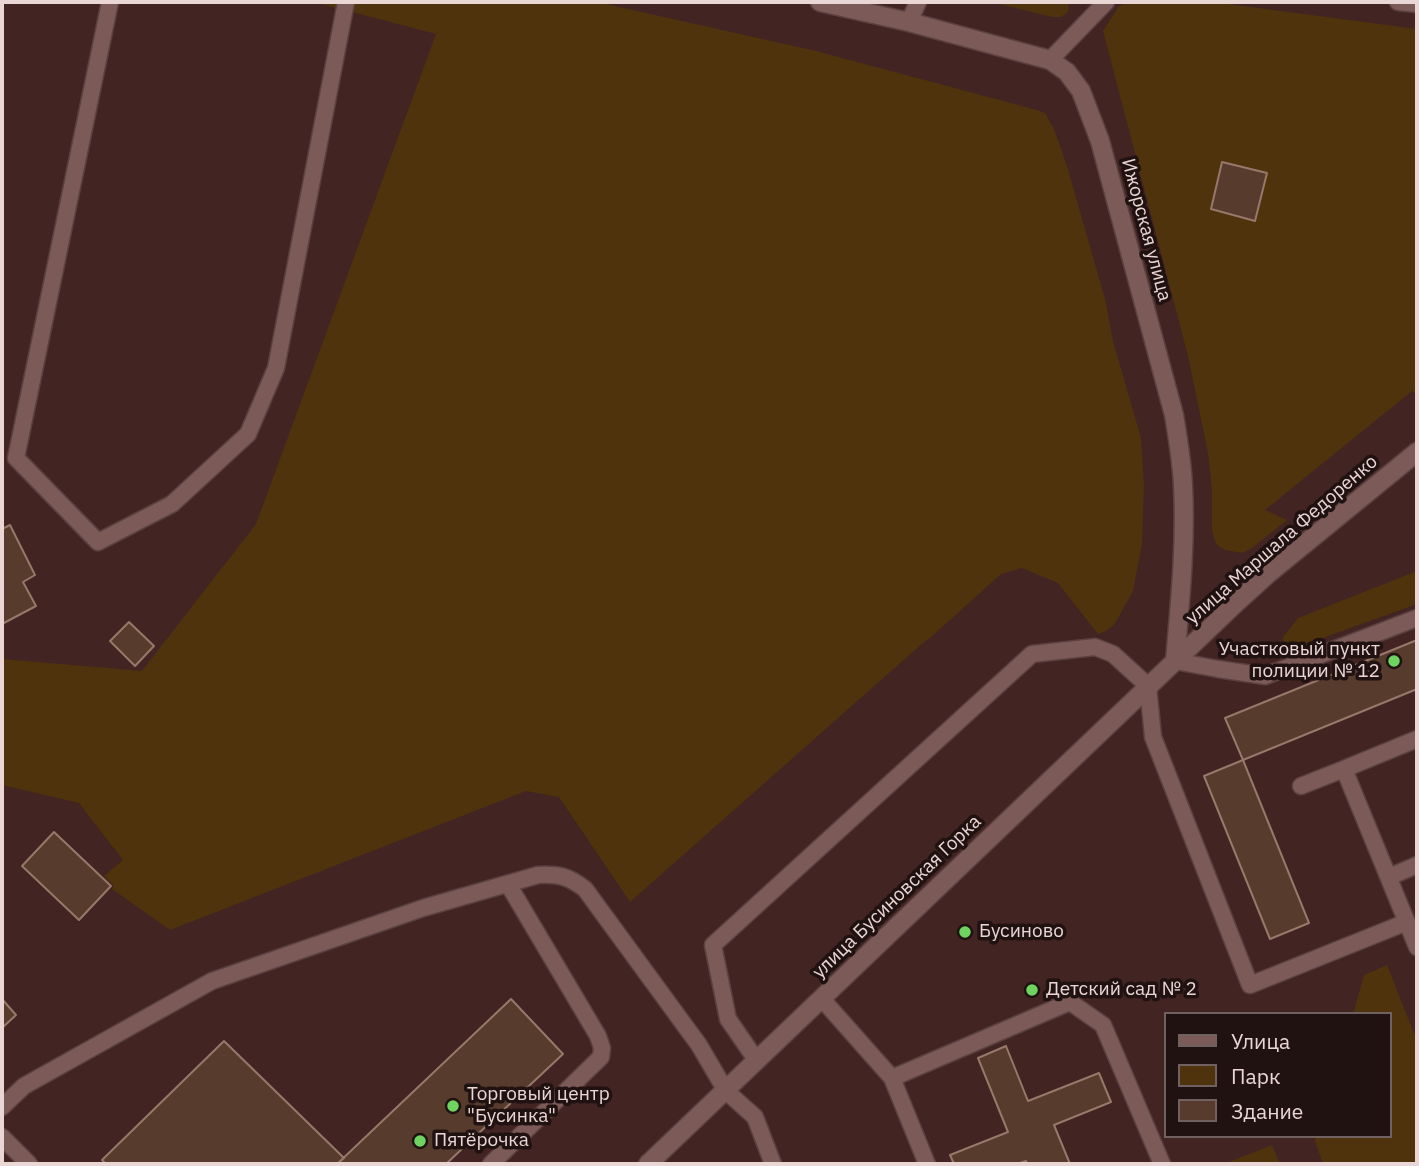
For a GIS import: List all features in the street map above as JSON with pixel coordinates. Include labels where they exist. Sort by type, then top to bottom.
[{"type":"street","name":"Ижорская улица","points":[[820,2],[909,22],[1050,60],[1067,72],[1081,91],[1100,141],[1174,415],[1181,455],[1182,588],[1175,661]]},
{"type":"street","name":"улица Маршала Федоренко","points":[[1175,661],[1269,573],[1417,452]]},
{"type":"street","name":"улица Бусиновская Горка","points":[[648,1164],[1175,661]]},
{"type":"lane","points":[[110,2],[16,458],[98,542],[173,503],[248,434],[276,368],[346,2]]},
{"type":"lane","points":[[909,22],[918,2]]},
{"type":"lane","points":[[1050,60],[1106,2]]},
{"type":"lane","points":[[1398,2],[1417,4]]},
{"type":"lane","points":[[1175,661],[1265,676],[1417,618]]},
{"type":"lane","points":[[757,1061],[728,1019],[713,945],[1032,654],[1095,647],[1113,654],[1148,686],[1153,737],[1250,985],[1407,922]]},
{"type":"lane","points":[[1301,786],[1417,739]]},
{"type":"lane","points":[[1345,768],[1417,947]]},
{"type":"lane","points":[[1389,877],[1417,865]]},
{"type":"lane","points":[[2,1107],[24,1086],[212,981],[423,908],[538,875],[556,874],[571,879],[585,889],[699,1045],[726,1091],[755,1117],[773,1164]]},
{"type":"lane","points":[[491,1164],[601,1057],[602,1048],[598,1036],[508,884]]},
{"type":"lane","points":[[822,999],[891,1078],[927,1164]]},
{"type":"lane","points":[[891,1078],[1070,1002],[1103,1025],[1163,1164]]},
{"type":"lane","points":[[2,1137],[29,1164]]},
{"type":"green space","points":[[314,2],[597,2],[816,51],[1045,113],[1054,129],[1067,166],[1141,438],[1144,486],[1142,544],[1133,591],[1114,625],[1098,634],[1058,583],[1022,568],[1001,574],[630,902],[559,797],[526,791],[170,930],[112,889],[114,886],[104,876],[123,860],[79,803],[2,785],[2,659],[142,671],[256,524],[436,34]]},
{"type":"green space","points":[[991,2],[1069,2],[1068,12],[1061,17],[1052,17]]},
{"type":"green space","points":[[1130,2],[1213,2],[1417,29],[1417,394],[1412,391],[1265,510],[1287,520],[1242,553],[1225,550],[1218,546],[1214,539],[1208,453],[1188,356],[1103,31],[1119,6]]},
{"type":"green space","points":[[1417,571],[1417,604],[1295,648],[1282,649],[1283,637],[1298,618]]},
{"type":"green space","points":[[1387,965],[1417,1041],[1417,1164],[1323,1164],[1315,1141],[1316,1138],[1391,1138],[1391,1012],[1354,1012],[1364,975]]},
{"type":"green space","points":[[1272,1145],[1280,1164],[1229,1162]]},
{"type":"building","points":[[1222,162],[1267,173],[1255,221],[1211,209]]},
{"type":"building","points":[[10,525],[35,575],[23,582],[36,606],[2,624],[2,529]]},
{"type":"building","points":[[129,622],[154,646],[135,666],[110,641]]},
{"type":"building","points":[[1417,640],[1417,689],[1243,760],[1225,718]]},
{"type":"building","points":[[1243,760],[1309,923],[1270,939],[1204,776]]},
{"type":"building","points":[[54,832],[111,886],[79,920],[22,866]]},
{"type":"building","points":[[2,999],[16,1015],[2,1028]]},
{"type":"building","name":"Торговый центр \"Бусинка\"","points":[[511,999],[563,1054],[446,1164],[337,1164]]},
{"type":"building","points":[[224,1041],[344,1158],[337,1164],[106,1164],[102,1160]]},
{"type":"building","points":[[1006,1046],[1028,1101],[1099,1073],[1111,1102],[1054,1125],[1070,1164],[1027,1164],[1026,1161],[1017,1164],[954,1164],[950,1155],[1008,1132],[978,1058]]},
{"type":"place","name":"Участковый пункт полиции № 12","points":[[1394,661]]},
{"type":"place","name":"Бусиново","points":[[965,932]]},
{"type":"place","name":"Детский сад № 2","points":[[1032,990]]},
{"type":"place","name":"Торговый центр \"Бусинка\"","points":[[453,1106]]},
{"type":"place","name":"Пятёрочка","points":[[420,1141]]}]
